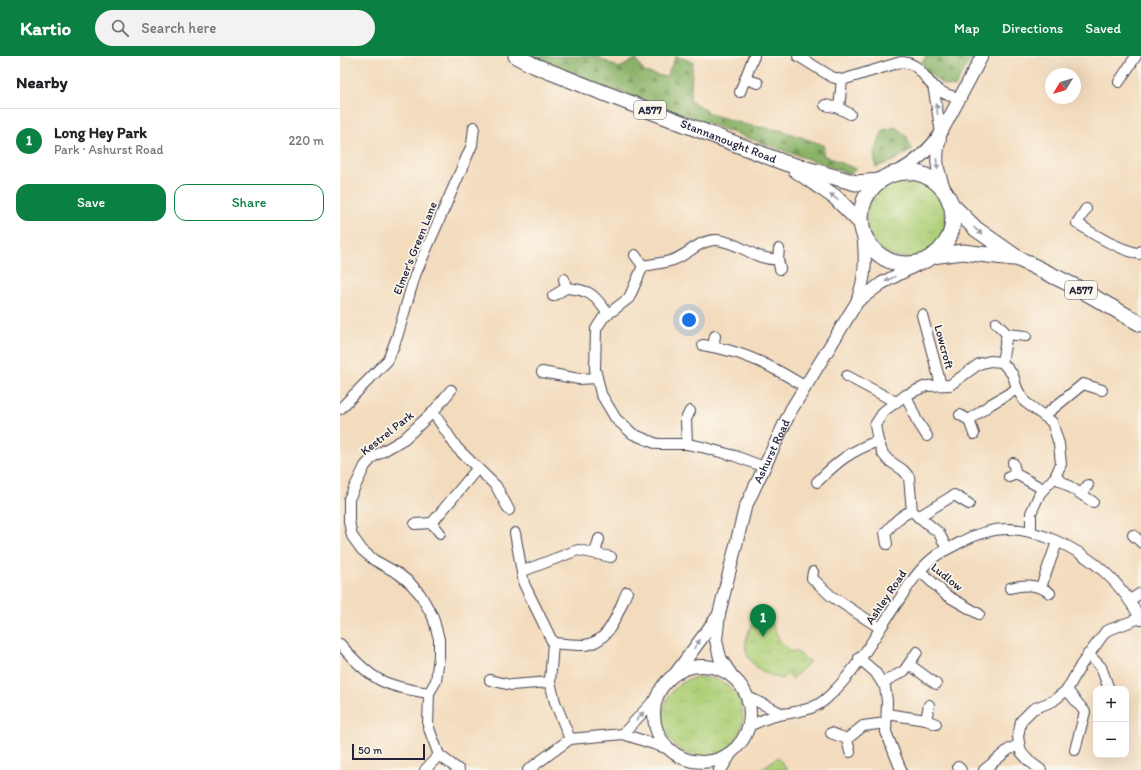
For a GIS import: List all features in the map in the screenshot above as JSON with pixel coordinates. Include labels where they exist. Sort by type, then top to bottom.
[{"type":"main road","name":"Stannanought Road","points":[[516,56],[591,88],[785,163],[856,183],[880,181]]},
{"type":"main road","name":"Stannanought Road","points":[[785,163],[835,197],[862,228]]},
{"type":"main road","name":"A577","points":[[1019,259],[963,252],[928,258],[912,264],[888,260],[873,248],[862,228],[862,212],[865,200],[871,190],[880,181],[896,173],[912,172],[927,176],[939,185],[948,198],[976,229],[1019,259],[1076,287],[1141,324]]},
{"type":"main road","points":[[928,258],[943,246],[951,233],[953,218],[948,198]]},
{"type":"street","points":[[740,92],[754,56]]},
{"type":"street","points":[[798,56],[832,77],[842,80],[901,62],[909,63],[917,67],[933,85],[943,93],[959,98]]},
{"type":"street","points":[[948,198],[936,164],[936,152],[941,134],[982,56]]},
{"type":"street","points":[[1119,82],[1136,56]]},
{"type":"street","points":[[745,79],[758,83]]},
{"type":"street","points":[[838,108],[842,80]]},
{"type":"street","points":[[933,85],[941,134]]},
{"type":"street","points":[[824,105],[838,108],[850,114]]},
{"type":"street","name":"Elmer's Green Lane","points":[[340,410],[388,360],[397,337],[415,275],[472,145],[474,127]]},
{"type":"street","points":[[896,173],[922,156],[941,134]]},
{"type":"street","points":[[1086,209],[1077,223],[1094,235],[1131,252],[1139,254],[1141,251]]},
{"type":"street","name":"Ashurst Road","points":[[732,676],[720,658],[716,640],[719,614],[728,583],[745,508],[791,410],[804,386],[857,302],[866,271],[862,228]]},
{"type":"street","points":[[643,266],[673,260],[700,244],[715,240],[734,244],[759,257],[779,259]]},
{"type":"street","points":[[635,255],[643,266]]},
{"type":"street","name":"Ashurst Road","points":[[857,302],[882,283],[928,258]]},
{"type":"street","points":[[643,266],[629,298],[599,323],[595,337],[597,378],[601,394],[616,419],[633,434],[657,444],[687,444],[735,456],[764,467]]},
{"type":"street","points":[[553,296],[565,283],[592,294],[608,314]]},
{"type":"street","name":"Lowcroft","points":[[922,315],[941,385]]},
{"type":"street","points":[[996,323],[1007,334],[1026,336]]},
{"type":"street","points":[[1007,334],[1002,362],[1013,375],[1025,402],[1052,422],[1059,444],[1061,464],[1055,477],[1040,492],[1031,513],[1031,531]]},
{"type":"street","points":[[713,347],[715,336]]},
{"type":"street","points":[[702,345],[733,350],[758,360],[804,386]]},
{"type":"street","name":"Lowcroft","points":[[915,514],[909,477],[903,470],[888,460],[880,448],[875,425],[884,411],[906,395],[926,386],[950,385],[979,364],[990,361],[1002,362]]},
{"type":"street","points":[[542,372],[580,379],[597,378]]},
{"type":"street","points":[[848,376],[896,402]]},
{"type":"street","points":[[1044,416],[1084,384],[1102,390]]},
{"type":"street","points":[[970,420],[991,404],[1018,389]]},
{"type":"street","name":"Kestrel Park","points":[[439,755],[428,726],[429,693],[436,681],[439,656],[439,639],[433,617],[420,594],[410,583],[399,574],[374,560],[362,550],[344,521],[349,499],[365,466],[373,457],[404,439],[433,412],[450,390]]},
{"type":"street","points":[[906,395],[916,419],[927,436]]},
{"type":"street","points":[[687,444],[686,419],[690,411]]},
{"type":"street","name":"Kestrel Park","points":[[433,412],[457,448],[496,486],[509,510]]},
{"type":"street","points":[[960,415],[970,420],[974,434]]},
{"type":"street","points":[[817,482],[835,464],[848,454],[878,442]]},
{"type":"street","points":[[1013,463],[1012,475],[1043,489]]},
{"type":"street","points":[[415,524],[432,523],[477,468]]},
{"type":"street","points":[[1055,477],[1093,502]]},
{"type":"street","points":[[1081,494],[1088,485]]},
{"type":"street","points":[[885,533],[900,517],[915,514],[954,495],[968,504]]},
{"type":"street","points":[[915,514],[939,533],[947,550]]},
{"type":"street","points":[[432,523],[440,533]]},
{"type":"street","name":"Ashley Road","points":[[749,726],[769,717],[799,712],[818,706],[846,678],[920,571],[938,555],[968,538],[999,528],[1031,531],[1074,550],[1107,573],[1130,600],[1141,619]]},
{"type":"street","points":[[875,530],[885,533]]},
{"type":"street","points":[[885,533],[887,544]]},
{"type":"street","points":[[515,534],[523,571],[524,584],[553,643],[550,682],[555,702],[570,739]]},
{"type":"street","points":[[595,554],[599,539]]},
{"type":"street","points":[[1041,587],[1057,542]]},
{"type":"street","points":[[523,571],[578,550],[611,557]]},
{"type":"street","name":"Ludlow","points":[[920,571],[946,595],[980,614]]},
{"type":"street","points":[[812,572],[812,578],[822,590],[880,628]]},
{"type":"street","points":[[1010,588],[1023,585],[1041,587],[1050,593]]},
{"type":"street","points":[[553,643],[586,645],[600,640],[607,633],[627,592]]},
{"type":"street","points":[[1130,600],[1141,593]]},
{"type":"street","name":"Ashurst Road","points":[[675,674],[719,614]]},
{"type":"street","points":[[1041,770],[1024,757],[1018,745],[1018,730],[1026,714],[1053,701],[1067,690],[1088,654],[1106,631],[1141,619]]},
{"type":"street","points":[[340,644],[359,666],[381,682],[399,689],[429,693]]},
{"type":"street","points":[[882,683],[904,671],[910,665],[917,652]]},
{"type":"street","points":[[1088,654],[1101,667],[1108,686]]},
{"type":"street","points":[[859,658],[875,672],[884,687],[887,701],[886,732],[901,770]]},
{"type":"street","points":[[910,665],[936,684]]},
{"type":"street","points":[[623,734],[657,697],[664,684],[675,674],[689,668],[704,666],[719,669],[732,676],[741,686],[748,697],[751,712],[749,726],[742,742],[730,754],[720,770]]},
{"type":"street","points":[[490,680],[511,685],[550,682]]},
{"type":"street","points":[[1067,690],[1084,712],[1075,750]]},
{"type":"street","points":[[657,697],[654,710],[655,723],[659,735],[669,749]]},
{"type":"street","points":[[748,697],[783,714]]},
{"type":"street","points":[[926,720],[929,705]]},
{"type":"street","points":[[847,739],[863,726],[886,718],[926,720],[936,724]]},
{"type":"street","points":[[831,733],[847,739]]},
{"type":"street","points":[[528,770],[570,739],[623,734],[669,749],[685,759],[695,770]]},
{"type":"street","points":[[847,739],[850,752]]},
{"type":"street","points":[[984,770],[1008,750],[1018,745]]},
{"type":"street","points":[[685,759],[698,762],[708,762],[720,759],[730,754]]},
{"type":"street","points":[[425,770],[439,755],[459,770]]},
{"type":"green space","points":[[526,56],[596,56],[619,68],[636,59],[644,72],[666,77],[676,56],[693,62],[690,100],[711,114],[747,125],[780,130],[824,145],[823,155],[856,169],[850,174],[613,90]]},
{"type":"green space","points":[[926,56],[972,56],[955,87],[943,85],[920,66]]},
{"type":"green space","points":[[896,127],[907,137],[912,150],[893,161],[876,167],[874,153],[883,130]]},
{"type":"green space","points":[[898,178],[914,178],[935,189],[946,210],[946,226],[935,247],[914,258],[898,258],[884,252],[877,247],[872,240],[866,226],[866,210],[872,196],[877,189],[884,184]]},
{"type":"green space","points":[[764,607],[781,643],[791,652],[795,650],[810,662],[792,679],[788,673],[782,679],[765,673],[752,663],[748,656],[746,641],[749,631]]},
{"type":"green space","points":[[695,677],[711,677],[732,688],[743,709],[743,725],[732,746],[711,757],[695,757],[681,751],[674,746],[669,739],[663,725],[663,709],[669,695],[674,688],[681,683]]},
{"type":"green space","points":[[778,757],[787,770],[760,770]]},
{"type":"place","name":"Long Hey Park","points":[[763,637]]}]
